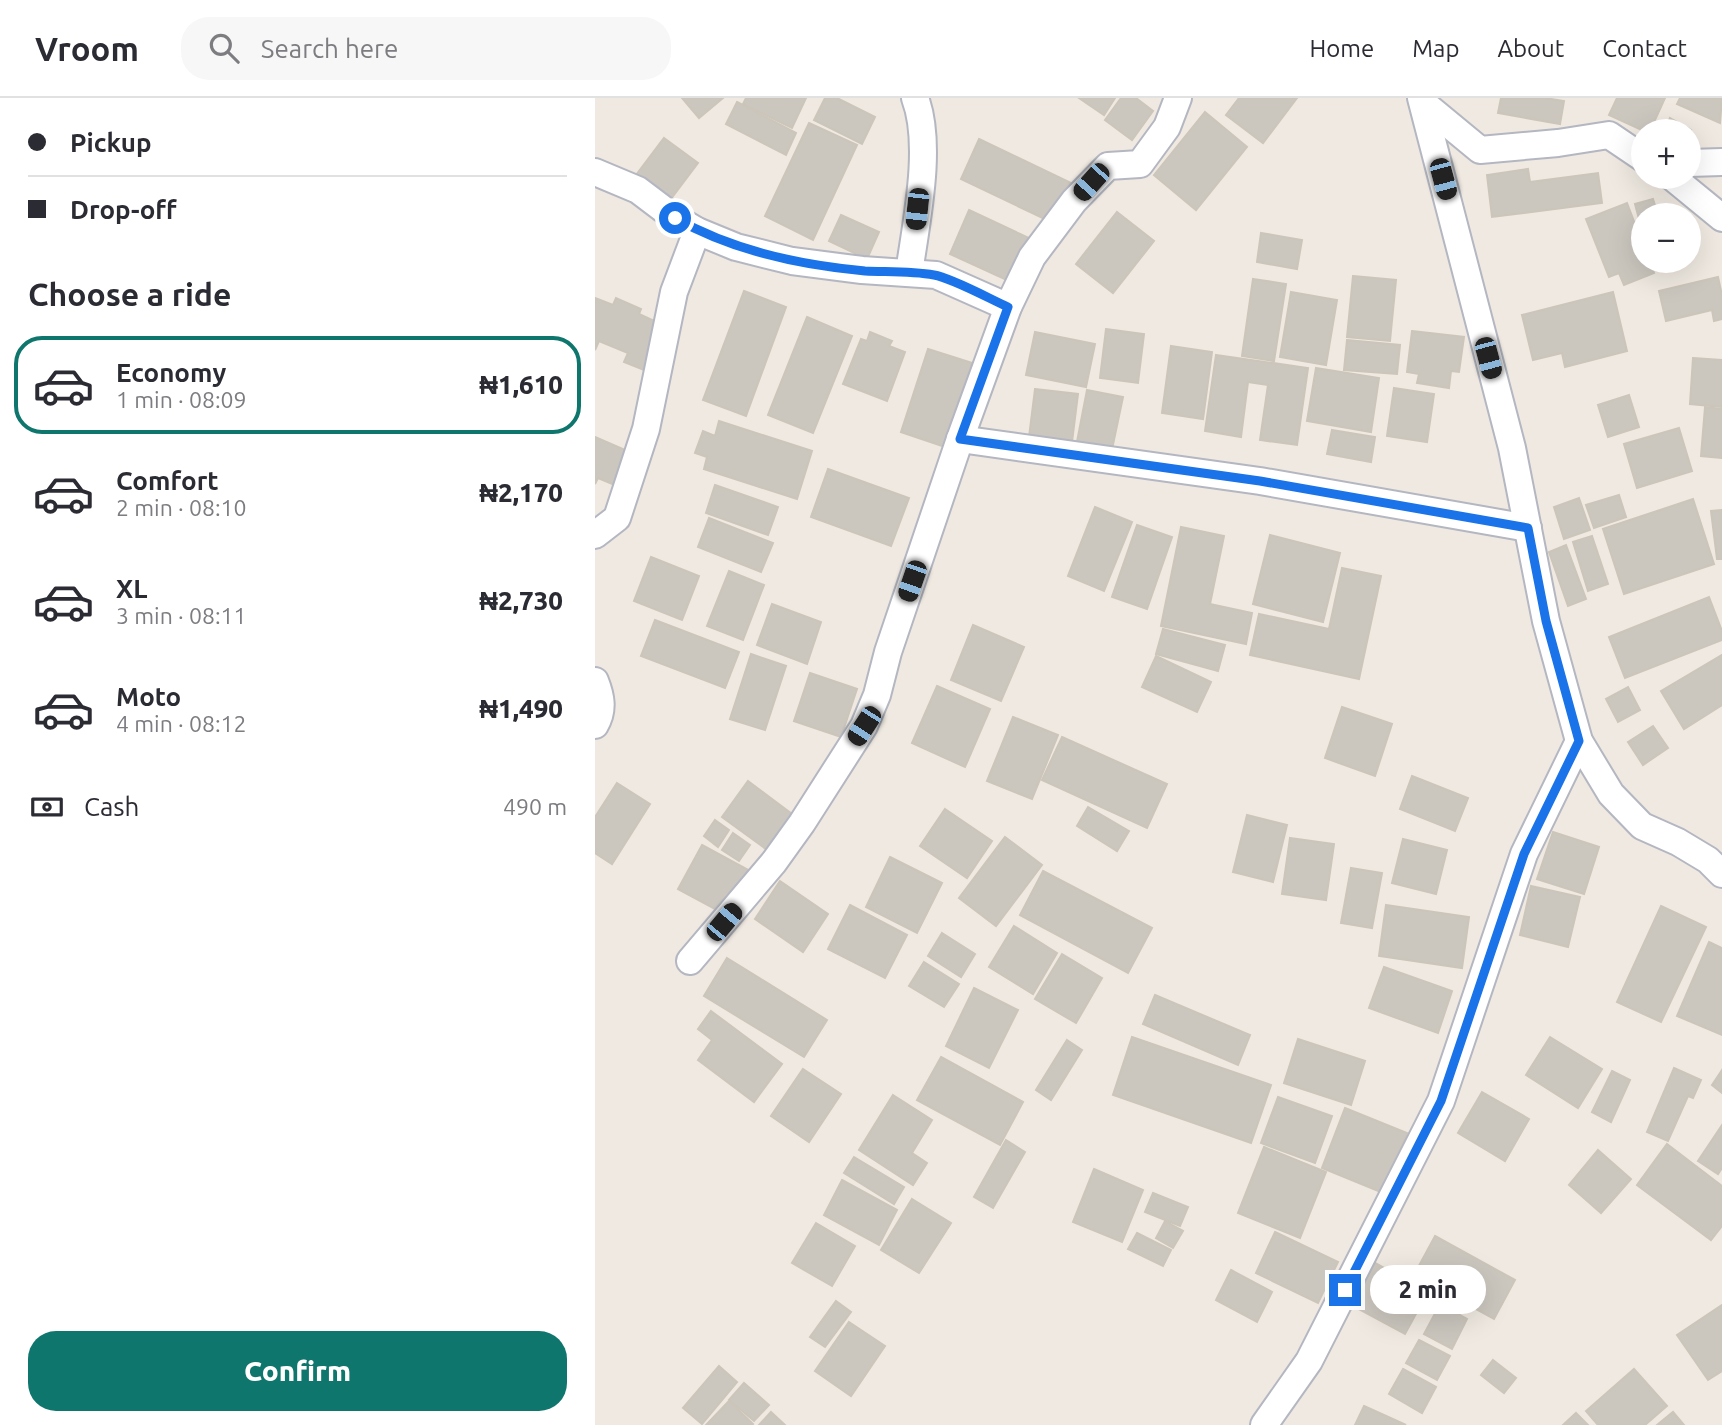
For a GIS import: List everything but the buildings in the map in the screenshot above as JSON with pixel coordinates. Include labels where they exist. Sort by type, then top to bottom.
[{"type":"street","points":[[909,273],[924,145],[920,110],[915,98]]},
{"type":"street","points":[[690,961],[774,862],[864,726],[877,695],[888,652],[960,439],[1008,307],[1032,257],[1074,201],[1108,166],[1140,164],[1167,127],[1178,98]]},
{"type":"street","points":[[1422,100],[1480,150],[1559,143],[1609,135],[1631,150]]},
{"type":"street","points":[[1422,100],[1512,448],[1546,621],[1579,741],[1611,794],[1642,826],[1678,842],[1708,860],[1722,874]]},
{"type":"street","points":[[1701,163],[1722,162]]},
{"type":"street","points":[[595,172],[638,190],[697,231],[736,247],[792,261],[862,270],[936,275],[1008,307]]},
{"type":"street","points":[[1687,189],[1722,218]]},
{"type":"street","points":[[595,535],[617,518],[646,429],[674,292],[697,231]]},
{"type":"street","points":[[960,439],[1260,481],[1528,528]]},
{"type":"street","points":[[595,681],[601,696],[601,712],[595,725]]},
{"type":"street","points":[[1264,1425],[1309,1361],[1441,1101],[1524,854],[1579,741]]},
{"type":"route","points":[[675,218],[697,231],[736,247],[792,261],[862,270],[936,275],[1008,307],[960,439],[1260,481],[1528,528],[1546,621],[1579,741],[1524,854],[1441,1101],[1345,1290]]}]
